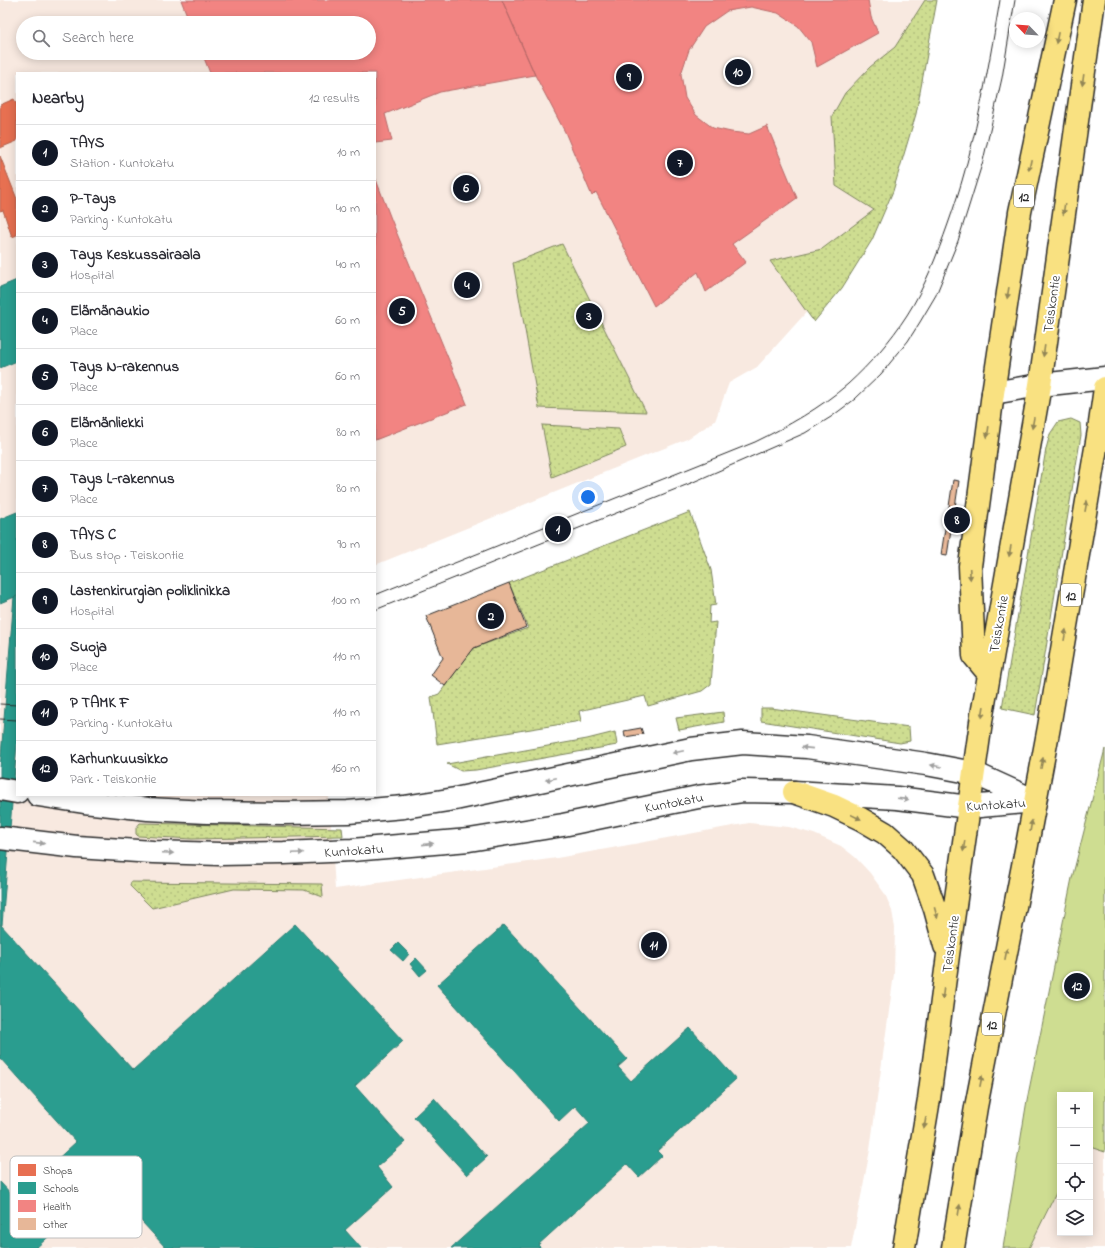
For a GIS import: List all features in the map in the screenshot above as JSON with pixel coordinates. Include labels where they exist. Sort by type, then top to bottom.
[{"type":"highway","name":"12","points":[[989,674],[974,656],[970,566],[993,393],[1020,212],[1065,0]]},
{"type":"highway","name":"Teiskontie","points":[[904,1248],[929,1099],[948,955],[989,674],[1040,385],[1094,0]]},
{"type":"highway","name":"12","points":[[953,1248],[976,1107],[1027,846],[1050,719],[1098,438],[1105,388]]},
{"type":"highway","points":[[794,792],[834,806],[861,819],[885,833],[903,850],[922,875],[935,909],[948,955]]},
{"type":"street","points":[[993,393],[1040,385],[1105,378]]},
{"type":"street","name":"Kuntokatu","points":[[46,796],[148,809],[222,812],[348,812],[404,807],[455,799],[691,749],[743,743],[807,748],[926,764],[974,773],[1035,801]]},
{"type":"street","points":[[0,789],[16,792]]},
{"type":"street","name":"Kuntokatu","points":[[0,838],[77,847],[153,852],[220,854],[335,852],[469,840],[563,825],[698,797],[742,792],[794,792],[897,798],[969,808],[1035,801]]},
{"type":"shaded area","points":[[0,0],[925,0],[898,164],[849,265],[757,367],[729,383],[715,421],[687,439],[376,565],[376,72],[16,72],[16,796],[329,796],[335,889],[557,858],[749,823],[789,827],[814,834],[841,846],[855,857],[870,873],[885,894],[892,911],[895,928],[894,974],[870,1150],[851,1248],[0,1248]]},
{"type":"shaded area","points":[[1093,1148],[1105,1152],[1105,1248],[1029,1248],[1057,1191],[1057,1236],[1093,1236]]},
{"type":"green space","points":[[925,0],[937,0],[916,114],[893,191],[872,240],[842,288],[814,322],[770,261],[822,249],[874,210],[836,186],[832,116],[845,93],[870,67],[895,47]]},
{"type":"green space","points":[[562,244],[646,412],[539,408],[513,263]]},
{"type":"green space","points":[[1071,419],[1080,423],[1081,435],[1035,715],[1002,708],[1046,449],[1050,434],[1058,422]]},
{"type":"green space","points":[[542,425],[619,429],[626,447],[552,477]]},
{"type":"green space","points":[[690,512],[711,570],[716,605],[710,606],[709,623],[716,622],[711,684],[702,691],[648,706],[645,696],[579,711],[581,721],[437,744],[431,697],[439,694],[474,648],[528,628],[509,583]]},
{"type":"green space","points":[[761,708],[771,708],[909,727],[910,741],[900,743],[761,721]]},
{"type":"green space","points":[[723,712],[724,722],[679,730],[676,718]]},
{"type":"green space","points":[[615,732],[617,745],[476,770],[461,771],[447,764],[587,739]]},
{"type":"green space","points":[[1105,749],[1105,1152],[1093,1148],[1093,1092],[1057,1092],[1057,1191],[1029,1248],[1003,1248],[1027,1100],[1072,878]]},
{"type":"green space","points":[[140,823],[342,828],[343,836],[192,839],[138,836],[136,834],[136,828]]},
{"type":"green space","points":[[131,882],[322,884],[323,897],[304,890],[234,889],[152,908],[130,886]]},
{"type":"building: Shops","points":[[14,99],[16,103],[16,141],[0,148],[0,105]]},
{"type":"building: Shops","points":[[0,156],[16,196],[16,235],[12,237],[3,210],[0,211]]},
{"type":"building: Schools","points":[[16,280],[16,361],[0,368],[0,287]]},
{"type":"building: Schools","points":[[16,512],[16,596],[0,603],[0,519]]},
{"type":"building: Schools","points":[[16,596],[16,755],[2,925],[0,924],[0,768],[14,597]]},
{"type":"building: Schools","points":[[0,924],[133,1070],[295,924],[403,1041],[355,1086],[405,1142],[377,1167],[393,1187],[345,1230],[361,1248],[166,1248],[142,1222],[142,1156],[61,1156],[76,1142],[0,1058]]},
{"type":"building: Schools","points":[[504,925],[627,1059],[618,1067],[631,1081],[690,1028],[736,1079],[657,1151],[662,1156],[639,1177],[627,1164],[538,1245],[541,1248],[451,1248],[590,1123],[575,1106],[559,1121],[437,985]]},
{"type":"building: Schools","points":[[398,943],[409,954],[403,961],[391,950]]},
{"type":"building: Schools","points":[[416,958],[427,970],[420,976],[410,964]]},
{"type":"building: Schools","points":[[434,1098],[487,1157],[467,1175],[414,1117]]},
{"type":"building: Schools","points":[[0,1182],[10,1193],[10,1238],[47,1238],[36,1248],[0,1248]]},
{"type":"building: Health","points":[[181,0],[502,0],[535,75],[440,92],[385,114],[392,141],[376,143],[376,72],[210,72],[205,60],[376,60],[376,16],[187,16]]},
{"type":"building: Health","points":[[502,0],[868,0],[871,17],[878,33],[817,67],[811,42],[798,26],[778,13],[751,7],[727,11],[704,27],[689,50],[681,74],[685,98],[696,115],[713,128],[749,134],[767,126],[797,198],[732,244],[746,262],[706,292],[698,272],[654,306],[596,192],[592,196],[565,132],[535,75]]},
{"type":"building: Health","points":[[376,180],[391,219],[467,404],[376,440]]},
{"type":"building: Other","points":[[953,480],[959,481],[954,514],[948,513]]},
{"type":"building: Other","points":[[946,522],[952,523],[947,556],[941,555]]},
{"type":"building: Other","points":[[509,583],[526,627],[474,648],[445,686],[431,675],[443,658],[426,616]]},
{"type":"building: Other","points":[[641,728],[643,734],[625,737],[624,731]]},
{"type":"tram line","points":[[376,595],[755,442],[780,430],[815,409],[848,384],[872,360],[901,324],[930,271],[957,197],[972,142],[985,85],[1000,0]]},
{"type":"tram line","points":[[376,610],[691,483],[805,433],[831,417],[855,399],[881,374],[908,341],[936,295],[958,241],[983,161],[1002,78],[1015,0]]},
{"type":"tram line","points":[[0,704],[16,705]]},
{"type":"tram line","points":[[0,719],[16,720]]},
{"type":"place","name":"Suoja","points":[[738,72]]},
{"type":"place","name":"Lastenkirurgian poliklinikka","points":[[629,77]]},
{"type":"place","name":"Tays L-rakennus","points":[[680,163]]},
{"type":"place","name":"Elämänliekki","points":[[466,188]]},
{"type":"place","name":"Elämänaukio","points":[[467,285]]},
{"type":"place","name":"Tays N-rakennus","points":[[402,311]]},
{"type":"place","name":"Tays Keskussairaala","points":[[589,316]]},
{"type":"place","name":"TAYS C","points":[[957,520]]},
{"type":"place","name":"TAYS","points":[[558,529]]},
{"type":"place","name":"P-Tays","points":[[491,616]]},
{"type":"place","name":"P TAMK F","points":[[654,945]]},
{"type":"place","name":"Karhunkuusikko","points":[[1077,986]]}]
